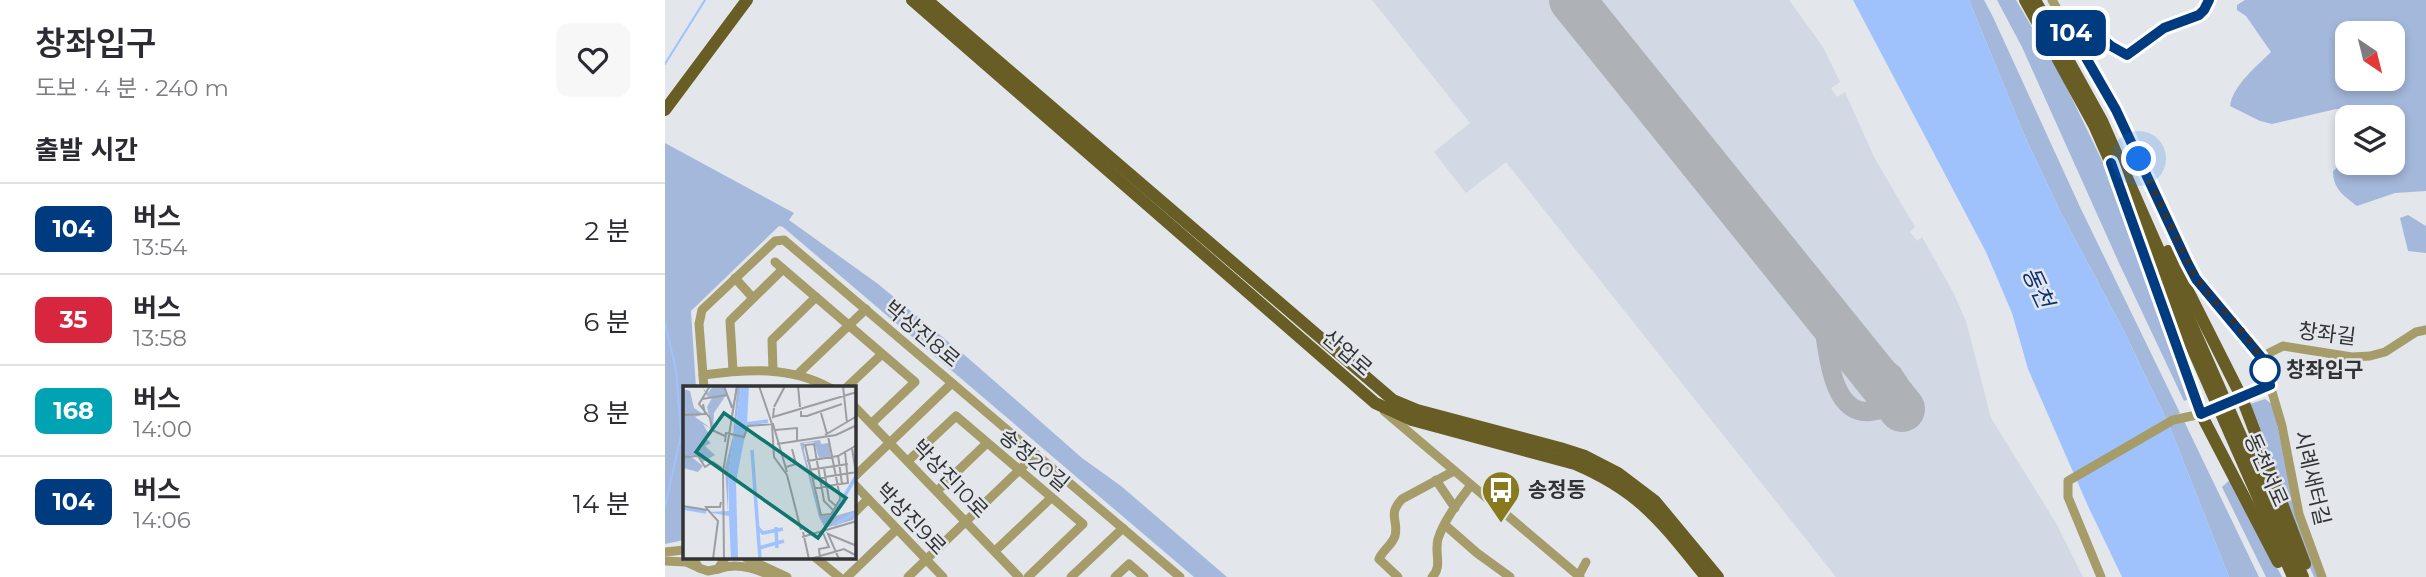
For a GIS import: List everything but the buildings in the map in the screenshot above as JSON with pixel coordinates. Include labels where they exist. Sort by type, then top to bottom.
[{"type":"main road","points":[[665,110],[747,0]]},
{"type":"main road","name":"산업로","points":[[902,0],[983,69],[1095,150]]},
{"type":"main road","name":"산업로","points":[[912,0],[1393,400],[1417,410],[1585,456],[1618,473],[1655,501],[1718,577]]},
{"type":"main road","name":"산업로","points":[[927,0],[1375,402]]},
{"type":"main road","name":"산업로","points":[[941,0],[1000,52],[1095,150]]},
{"type":"main road","name":"동천서로","points":[[2025,0],[2115,161]]},
{"type":"main road","name":"동천서로","points":[[2035,0],[2078,75],[2219,399],[2303,577]]},
{"type":"main road","points":[[2115,161],[2242,398],[2311,577]]},
{"type":"main road","points":[[2115,161],[2201,414],[2286,577]]},
{"type":"main road","points":[[1375,402],[1412,419],[1575,464],[1598,474],[1620,486],[1647,507],[1706,577]]},
{"type":"main road","name":"동천서로","points":[[2226,414],[2293,577]]},
{"type":"street","points":[[2052,0],[2116,110],[2196,279],[2261,357]]},
{"type":"street","points":[[2066,23],[2074,20],[2083,22],[2111,46],[2127,55],[2164,28],[2199,15],[2209,0]]},
{"type":"street","name":"박상진8로","points":[[704,386],[700,314],[775,241],[784,240],[1180,577]]},
{"type":"street","points":[[775,262],[915,382],[872,423]]},
{"type":"street","points":[[733,371],[730,321],[783,269]]},
{"type":"street","points":[[735,278],[753,298]]},
{"type":"street","points":[[773,370],[772,340],[816,297]]},
{"type":"street","points":[[798,374],[866,309]]},
{"type":"street","name":"창좌길","points":[[2261,357],[2283,346],[2352,357],[2370,356],[2385,352],[2416,332],[2426,330]]},
{"type":"street","points":[[848,386],[882,354]]},
{"type":"street","name":"시례새터길","points":[[2261,357],[2282,426],[2299,514],[2322,577]]},
{"type":"street","points":[[703,375],[773,370],[798,374],[825,386]]},
{"type":"street","points":[[856,475],[952,383]]},
{"type":"street","points":[[2101,577],[2068,497],[2067,486],[2070,479],[2168,422],[2201,414],[2270,385]]},
{"type":"street","name":"산업로","points":[[1375,402],[1579,577]]},
{"type":"street","name":"박상진10로","points":[[856,407],[1019,577]]},
{"type":"street","name":"송정20길","points":[[908,461],[956,416],[1083,524],[1028,577]]},
{"type":"street","points":[[937,491],[987,443]]},
{"type":"street","points":[[908,577],[1036,454]]},
{"type":"street","points":[[1398,577],[1379,559],[1395,537],[1394,511],[1402,499],[1454,471]]},
{"type":"street","points":[[1436,480],[1455,508]]},
{"type":"street","points":[[1432,577],[1437,570],[1438,540],[1471,485]]},
{"type":"street","name":"박상진9로","points":[[856,486],[943,577]]},
{"type":"street","points":[[995,551],[1051,498]]},
{"type":"street","points":[[856,511],[868,499]]},
{"type":"street","points":[[1445,525],[1510,577]]},
{"type":"street","points":[[1071,577],[1123,528]]},
{"type":"street","points":[[848,577],[897,529]]},
{"type":"street","points":[[665,556],[683,550]]},
{"type":"street","points":[[665,556],[708,571],[742,566],[773,577]]},
{"type":"street","points":[[694,560],[699,568]]},
{"type":"street","points":[[717,569],[724,560]]},
{"type":"street","points":[[750,560],[787,577]]},
{"type":"street","points":[[818,560],[839,577]]},
{"type":"street","points":[[1579,577],[1586,562]]},
{"type":"street","points":[[1115,577],[1129,564],[1145,577]]},
{"type":"shaded area","points":[[1372,0],[1789,0],[1823,47],[1840,82],[1831,88],[1837,97],[1845,92],[1874,157],[1915,227],[1910,232],[1917,241],[1922,237],[1953,292],[1966,321],[1991,418],[2056,523],[2083,577],[1836,577],[1506,162],[1466,193],[1434,152],[1470,123]]},
{"type":"shaded area","points":[[1969,0],[1984,0],[1993,17],[2080,207],[2180,413],[2167,420],[2184,421],[2259,577],[2229,577],[2169,425],[2025,137]]},
{"type":"shaded area","points":[[1997,0],[2016,0],[2064,82],[2105,167],[2191,398],[2184,401],[2022,47]]},
{"type":"shaded area","points":[[2245,0],[2426,0],[2426,191],[2395,193],[2357,206],[2337,187],[2333,177],[2335,169],[2335,175],[2405,175],[2405,105],[2335,105],[2335,109],[2272,124],[2230,106],[2241,83],[2271,52],[2246,16],[2237,10],[2237,5]]},
{"type":"shaded area","points":[[665,143],[794,213],[789,220],[878,284],[1227,577],[1194,577],[779,226],[691,311],[696,386],[683,386],[683,540],[665,544]]},
{"type":"shaded area","points":[[2408,215],[2426,226],[2426,253],[2408,251],[2400,218]]},
{"type":"shaded area","points":[[2265,399],[2273,405],[2296,516],[2318,577],[2314,577],[2308,563],[2250,404]]},
{"type":"shaded area","points":[[2231,479],[2282,577],[2266,577],[2222,487]]},
{"type":"water","name":"동천","points":[[1853,0],[1969,0],[2025,137],[2169,425],[2229,577],[2122,577],[2028,369],[2012,313],[1986,252]]},
{"type":"waterway","points":[[665,64],[705,0]]},
{"type":"waterway","points":[[665,323],[676,370],[681,435],[665,507]]},
{"type":"taxiway","points":[[1809,293],[1822,318],[1830,364],[1840,393],[1848,404],[1859,411],[1874,411],[1889,405],[1900,393],[1899,383],[1893,374],[1837,329]]},
{"type":"runway","points":[[1572,0],[1902,409]]},
{"type":"bus line","name":"104","points":[[2111,163],[2201,414],[2270,385],[2261,357],[2196,279],[2116,110],[2066,23],[2074,20],[2083,22],[2116,50],[2127,55],[2164,28],[2199,15],[2209,0]]},
{"type":"place","name":"창좌입구","points":[[2265,370]]},
{"type":"place","name":"송정동","points":[[1501,524]]},
{"type":"route","points":[[2139,159],[2196,279],[2246,336],[2261,357],[2265,370]]}]
